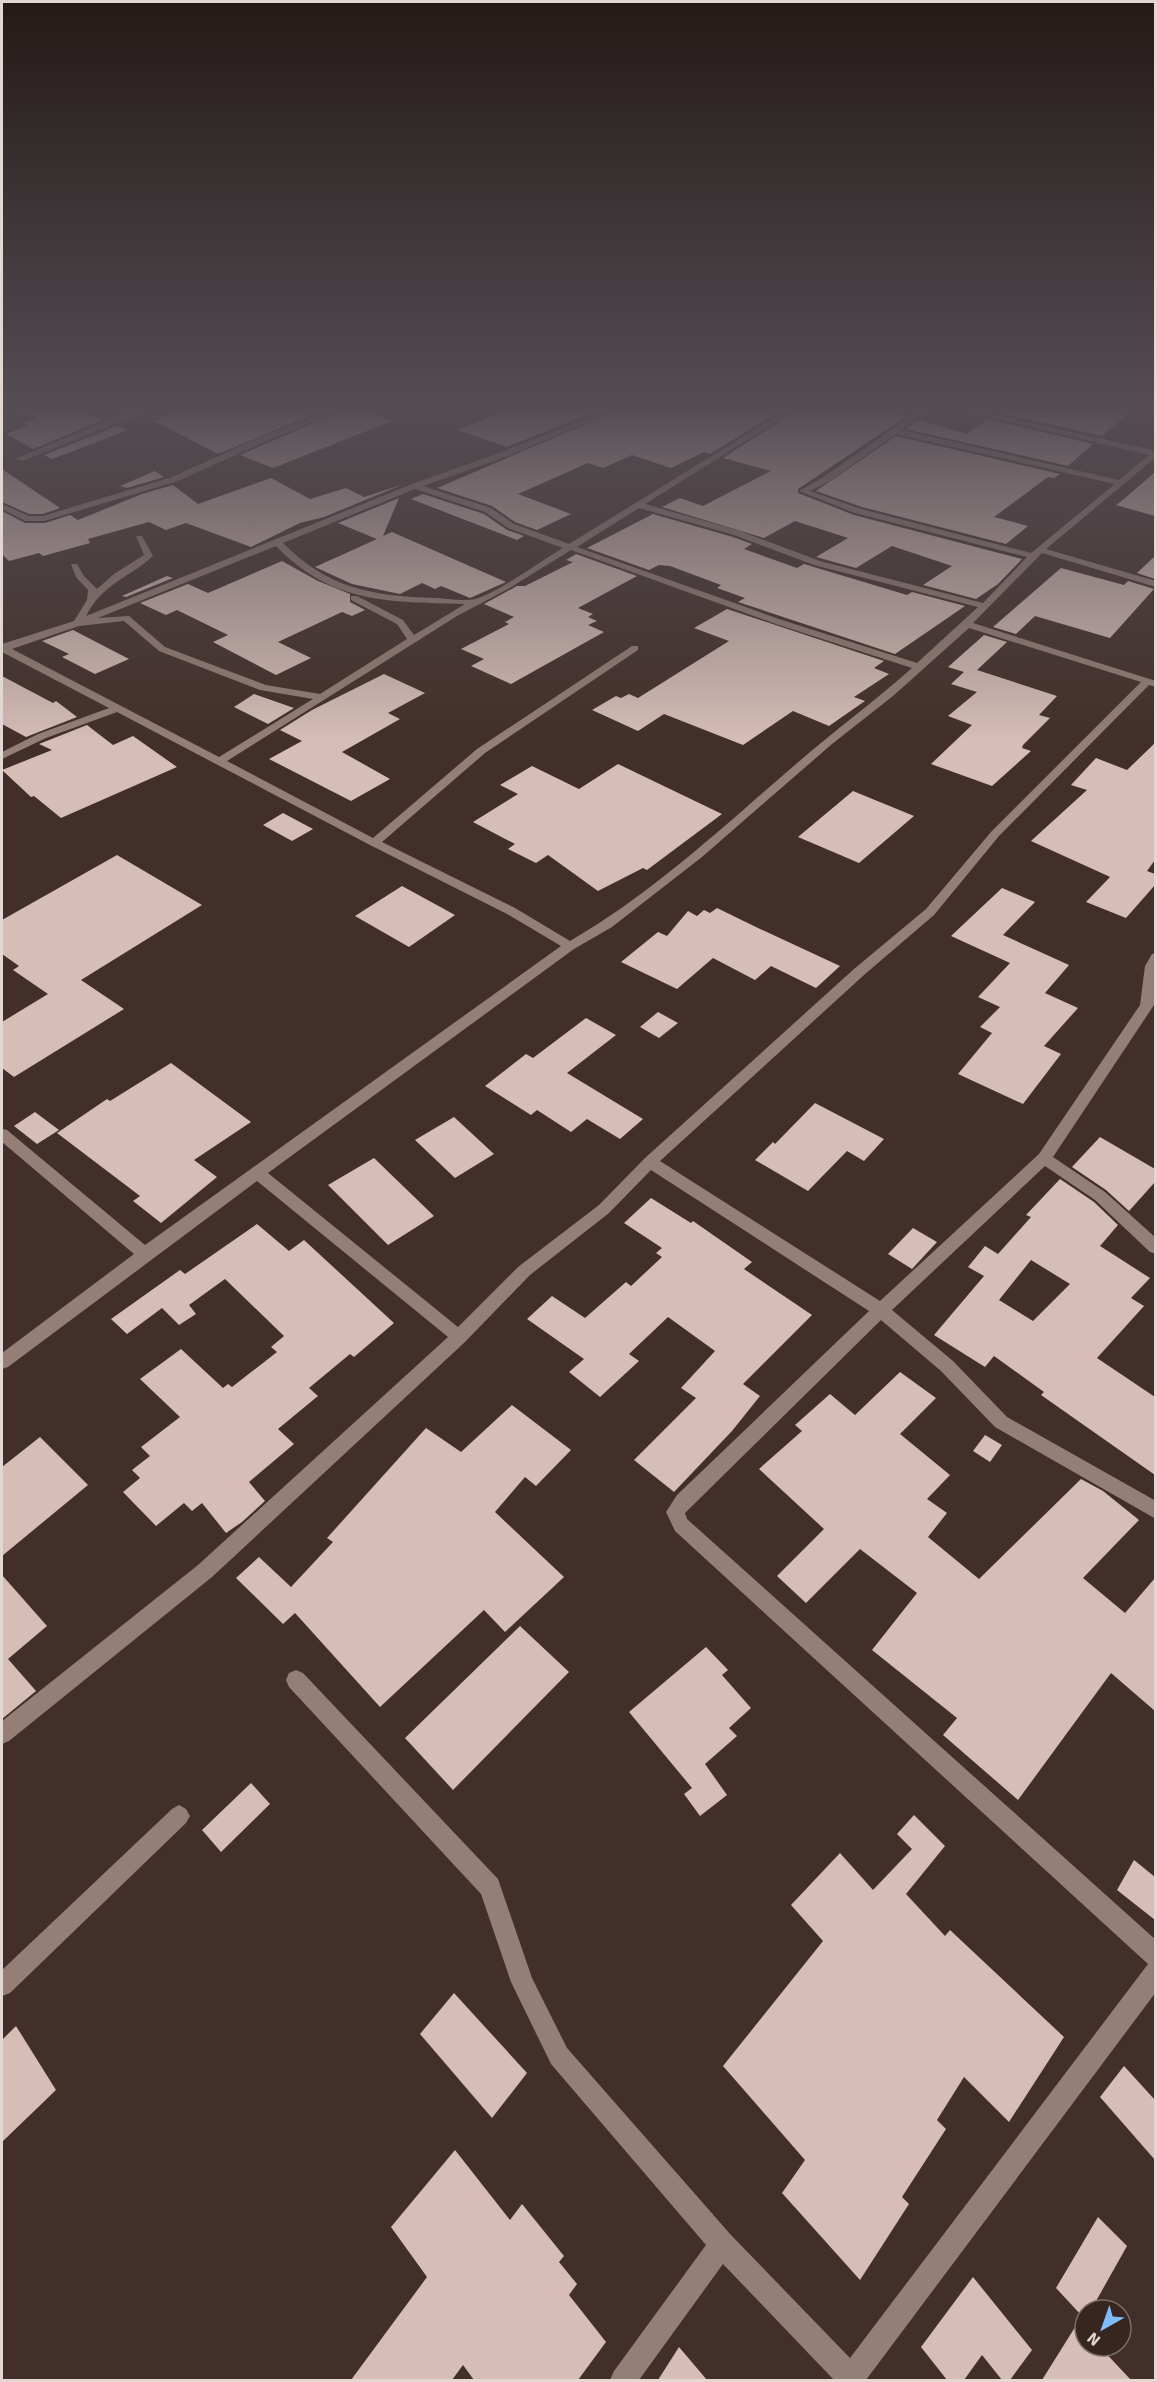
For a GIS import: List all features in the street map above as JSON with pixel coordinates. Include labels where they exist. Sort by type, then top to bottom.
[{"type":"street","points":[[26,518],[41,518]]},
{"type":"street","points":[[2,648],[78,623],[336,518]]},
{"type":"street","points":[[500,518],[511,526],[779,622],[920,667]]},
{"type":"street","points":[[219,762],[476,602],[617,518]]},
{"type":"street","points":[[687,518],[737,532],[817,563],[985,606]]},
{"type":"street","points":[[888,518],[1037,553],[1155,584]]},
{"type":"street","points":[[2,1362],[145,1254],[570,946],[608,924],[698,855],[828,742],[920,667],[967,624],[1037,553],[1080,518]]},
{"type":"street","points":[[78,623],[91,600],[123,570],[149,556],[139,538]]},
{"type":"street","points":[[277,542],[301,568],[346,589],[378,598],[476,602]]},
{"type":"street","points":[[74,566],[80,577],[93,590],[91,600]]},
{"type":"street","points":[[346,589],[355,600],[400,622],[413,641]]},
{"type":"street","points":[[78,623],[126,618],[162,649],[264,688],[322,697]]},
{"type":"street","points":[[2,1734],[205,1571],[459,1337],[524,1271],[604,1209],[650,1162],[859,972],[930,912],[995,834],[1151,683],[967,624]]},
{"type":"street","points":[[2,648],[374,843],[512,911],[570,946]]},
{"type":"street","points":[[374,843],[481,751],[635,648]]},
{"type":"street","points":[[2,756],[42,736],[118,708]]},
{"type":"street","points":[[1155,957],[1151,966],[1151,1007],[1044,1158],[881,1310],[683,1501],[675,1512],[681,1525],[1155,1956]]},
{"type":"street","points":[[2,1134],[145,1254]]},
{"type":"street","points":[[1044,1158],[1100,1196],[1155,1248]]},
{"type":"street","points":[[650,1162],[881,1310],[947,1366],[1001,1422],[1155,1512]]},
{"type":"street","points":[[258,1173],[459,1337]]},
{"type":"street","points":[[296,1680],[490,1887],[522,1982],[559,2056],[722,2244],[851,2380],[1155,1972]]},
{"type":"street","points":[[2,1986],[179,1815]]},
{"type":"street","points":[[623,2380],[722,2244]]},
{"type":"building","points":[[2,518],[16,518],[25,523],[45,523],[60,518],[78,520],[83,518],[319,518],[300,523],[251,547],[186,523],[166,530],[149,522],[88,539],[90,543],[43,556],[39,553],[9,561],[2,554]]},
{"type":"building","points":[[350,518],[391,518],[383,536],[392,532],[506,582],[470,598],[441,586],[435,589],[422,583],[400,594],[352,584],[315,567],[377,539],[338,523]]},
{"type":"building","points":[[461,518],[490,518],[507,530],[524,536],[517,540]]},
{"type":"building","points":[[509,518],[562,518],[537,530]]},
{"type":"building","points":[[645,518],[667,518],[752,544],[744,549],[797,568],[804,564],[907,595],[912,592],[965,606],[895,654],[738,602],[745,598],[717,588],[721,585],[670,566],[659,565],[649,570],[587,548]]},
{"type":"building","points":[[699,518],[866,518],[1022,559],[998,584],[976,599],[923,585],[952,566],[892,546],[856,568],[816,557],[848,538],[795,521],[764,538]]},
{"type":"building","points":[[905,518],[998,518],[1028,526],[1006,544]]},
{"type":"building","points":[[576,554],[637,576],[578,608],[593,614],[588,617],[597,621],[588,625],[604,632],[511,684],[471,666],[484,659],[461,649],[509,624],[505,622],[514,617],[484,604],[517,586],[525,586],[573,562],[566,560]]},
{"type":"building","points":[[1155,556],[1155,579],[1137,573]]},
{"type":"building","points":[[282,561],[318,581],[350,594],[350,602],[365,610],[352,616],[342,612],[278,642],[311,658],[276,675],[213,642],[228,635],[177,610],[166,615],[140,603],[188,584],[208,593]]},
{"type":"building","points":[[1061,568],[1124,585],[1128,581],[1154,589],[1110,638],[1035,616],[1016,634],[993,627]]},
{"type":"building","points":[[167,576],[173,578],[126,597],[122,596]]},
{"type":"building","points":[[727,609],[884,661],[874,668],[889,674],[854,697],[865,701],[829,726],[793,711],[743,745],[664,714],[638,731],[592,710],[616,696],[621,698],[629,694],[638,698],[729,641],[694,628]]},
{"type":"building","points":[[73,630],[129,659],[95,674],[62,657],[69,654],[42,641]]},
{"type":"building","points":[[984,635],[1007,642],[977,670],[1057,696],[1039,715],[1050,718],[1023,745],[1022,748],[1031,751],[992,786],[931,764],[972,725],[948,716],[977,692],[951,684],[964,672],[948,667]]},
{"type":"building","points":[[384,674],[425,693],[388,713],[400,719],[342,752],[390,779],[351,801],[269,759],[302,741],[280,730],[312,710]]},
{"type":"building","points":[[2,676],[53,703],[56,701],[77,717],[26,737],[2,724]]},
{"type":"building","points":[[254,694],[294,708],[268,724],[234,707]]},
{"type":"building","points":[[87,725],[113,745],[133,736],[177,767],[61,818],[34,796],[31,797],[2,770],[52,750],[39,744]]},
{"type":"building","points":[[1155,743],[1155,860],[1147,871],[1155,874],[1155,885],[1126,918],[1086,902],[1110,877],[1031,841],[1087,790],[1071,785],[1096,758],[1127,770]]},
{"type":"building","points":[[618,764],[722,814],[647,870],[643,868],[598,891],[548,855],[536,863],[508,849],[515,844],[473,822],[518,794],[500,785],[532,766],[579,789]]},
{"type":"building","points":[[853,791],[914,816],[859,863],[798,837]]},
{"type":"building","points":[[283,813],[313,829],[292,841],[263,825]]},
{"type":"building","points":[[117,855],[202,905],[81,980],[124,1009],[14,1077],[2,1068],[2,1022],[48,994],[13,970],[19,966],[2,954],[2,920]]},
{"type":"building","points":[[402,886],[455,915],[409,947],[355,916]]},
{"type":"building","points":[[1002,888],[1035,902],[1003,935],[1069,965],[1045,993],[1078,1008],[1044,1046],[1061,1054],[1023,1104],[958,1074],[992,1033],[980,1027],[1000,1007],[978,997],[1010,963],[951,936]]},
{"type":"building","points":[[717,908],[840,966],[816,988],[771,966],[755,980],[713,958],[677,989],[621,962],[658,932],[667,936],[688,911],[697,916],[704,910],[710,913]]},
{"type":"building","points":[[658,1012],[678,1023],[659,1038],[640,1027]]},
{"type":"building","points":[[586,1018],[616,1035],[567,1073],[643,1119],[620,1139],[587,1119],[571,1132],[537,1110],[531,1115],[485,1086],[526,1054],[533,1058]]},
{"type":"building","points":[[171,1063],[251,1122],[194,1160],[217,1177],[161,1223],[133,1201],[140,1196],[57,1133],[107,1099],[110,1101]]},
{"type":"building","points":[[815,1103],[884,1139],[864,1161],[847,1151],[808,1191],[755,1160],[773,1142],[775,1144]]},
{"type":"building","points":[[35,1112],[59,1130],[37,1144],[14,1126]]},
{"type":"building","points":[[454,1117],[494,1154],[455,1178],[415,1140]]},
{"type":"building","points":[[1100,1137],[1155,1169],[1155,1182],[1129,1211],[1106,1190],[1072,1167]]},
{"type":"building","points":[[374,1158],[434,1216],[388,1245],[328,1185]]},
{"type":"building","points":[[1060,1179],[1094,1202],[1118,1225],[1100,1246],[1150,1278],[1131,1298],[1144,1306],[1097,1358],[1155,1397],[1155,1475],[1041,1395],[1044,1392],[994,1356],[985,1367],[934,1335],[984,1276],[968,1267],[985,1246],[998,1254],[1031,1217],[1026,1215]],"holes":[[[1031,1260],[1070,1284],[1033,1321],[999,1300]]]},
{"type":"building","points":[[651,1198],[691,1223],[693,1221],[752,1262],[744,1269],[812,1315],[743,1384],[760,1396],[732,1431],[674,1492],[634,1460],[696,1398],[681,1388],[715,1351],[668,1317],[629,1354],[639,1361],[600,1397],[569,1372],[584,1359],[527,1319],[552,1296],[585,1318],[626,1282],[631,1286],[662,1257],[656,1253],[662,1248],[624,1223]]},
{"type":"building","points":[[257,1224],[289,1251],[304,1240],[394,1323],[354,1357],[350,1354],[309,1388],[318,1396],[278,1429],[294,1444],[249,1482],[265,1501],[242,1522],[226,1533],[202,1503],[192,1511],[184,1503],[156,1526],[123,1492],[140,1478],[132,1470],[150,1456],[141,1447],[180,1417],[140,1379],[181,1349],[223,1388],[228,1384],[232,1387],[277,1352],[271,1347],[284,1336],[225,1279],[189,1305],[196,1314],[179,1325],[162,1308],[127,1334],[111,1319],[180,1270],[185,1274]]},
{"type":"building","points":[[913,1228],[937,1242],[912,1269],[888,1254]]},
{"type":"building","points":[[900,1372],[936,1398],[900,1434],[950,1475],[927,1499],[947,1513],[928,1537],[979,1579],[1081,1479],[1103,1491],[1139,1520],[1083,1578],[1125,1613],[1155,1578],[1155,1711],[1111,1673],[1018,1800],[943,1735],[957,1718],[872,1650],[917,1593],[860,1549],[806,1603],[777,1576],[824,1529],[759,1469],[802,1431],[795,1425],[830,1394],[855,1415]]},
{"type":"building","points":[[512,1405],[571,1450],[536,1486],[525,1477],[495,1512],[564,1577],[505,1632],[484,1610],[380,1707],[295,1613],[283,1624],[236,1578],[259,1557],[291,1587],[333,1542],[327,1538],[426,1428],[461,1452]]},
{"type":"building","points":[[985,1435],[1002,1445],[990,1462],[973,1451]]},
{"type":"building","points":[[40,1437],[88,1485],[2,1556],[2,1467]]},
{"type":"building","points":[[2,1575],[47,1626],[8,1659],[36,1691],[2,1719]]},
{"type":"building","points":[[520,1626],[569,1672],[453,1790],[405,1738]]},
{"type":"building","points":[[706,1647],[728,1670],[722,1675],[751,1708],[729,1728],[737,1736],[705,1764],[727,1795],[700,1816],[684,1794],[692,1788],[629,1712]]},
{"type":"building","points":[[251,1783],[270,1804],[221,1852],[202,1830]]},
{"type":"building","points":[[914,1815],[945,1846],[906,1894],[945,1936],[950,1930],[1064,2037],[1009,2122],[964,2077],[937,2120],[946,2129],[902,2197],[909,2204],[860,2280],[782,2193],[805,2160],[723,2066],[823,1941],[791,1905],[840,1853],[873,1890],[912,1849],[897,1834]]},
{"type":"building","points":[[1134,1860],[1155,1877],[1155,1920],[1117,1890]]},
{"type":"building","points":[[454,1993],[527,2073],[492,2118],[420,2034]]},
{"type":"building","points":[[16,2026],[56,2090],[2,2142],[2,2040]]},
{"type":"building","points":[[1124,2066],[1155,2100],[1155,2160],[1100,2097]]},
{"type":"building","points":[[455,2150],[510,2220],[522,2204],[564,2256],[559,2262],[577,2284],[569,2295],[606,2342],[578,2380],[474,2380],[463,2365],[452,2380],[351,2380],[427,2277],[391,2227]]},
{"type":"building","points":[[1098,2217],[1127,2246],[1098,2298],[1073,2298],[1073,2306],[1056,2288]]},
{"type":"building","points":[[973,2277],[1032,2350],[1010,2380],[1002,2380],[982,2355],[964,2380],[947,2380],[921,2347]]},
{"type":"building","points":[[1073,2330],[1073,2358],[1110,2358],[1131,2380],[1042,2380]]},
{"type":"building","points":[[679,2347],[707,2380],[658,2380]]}]
